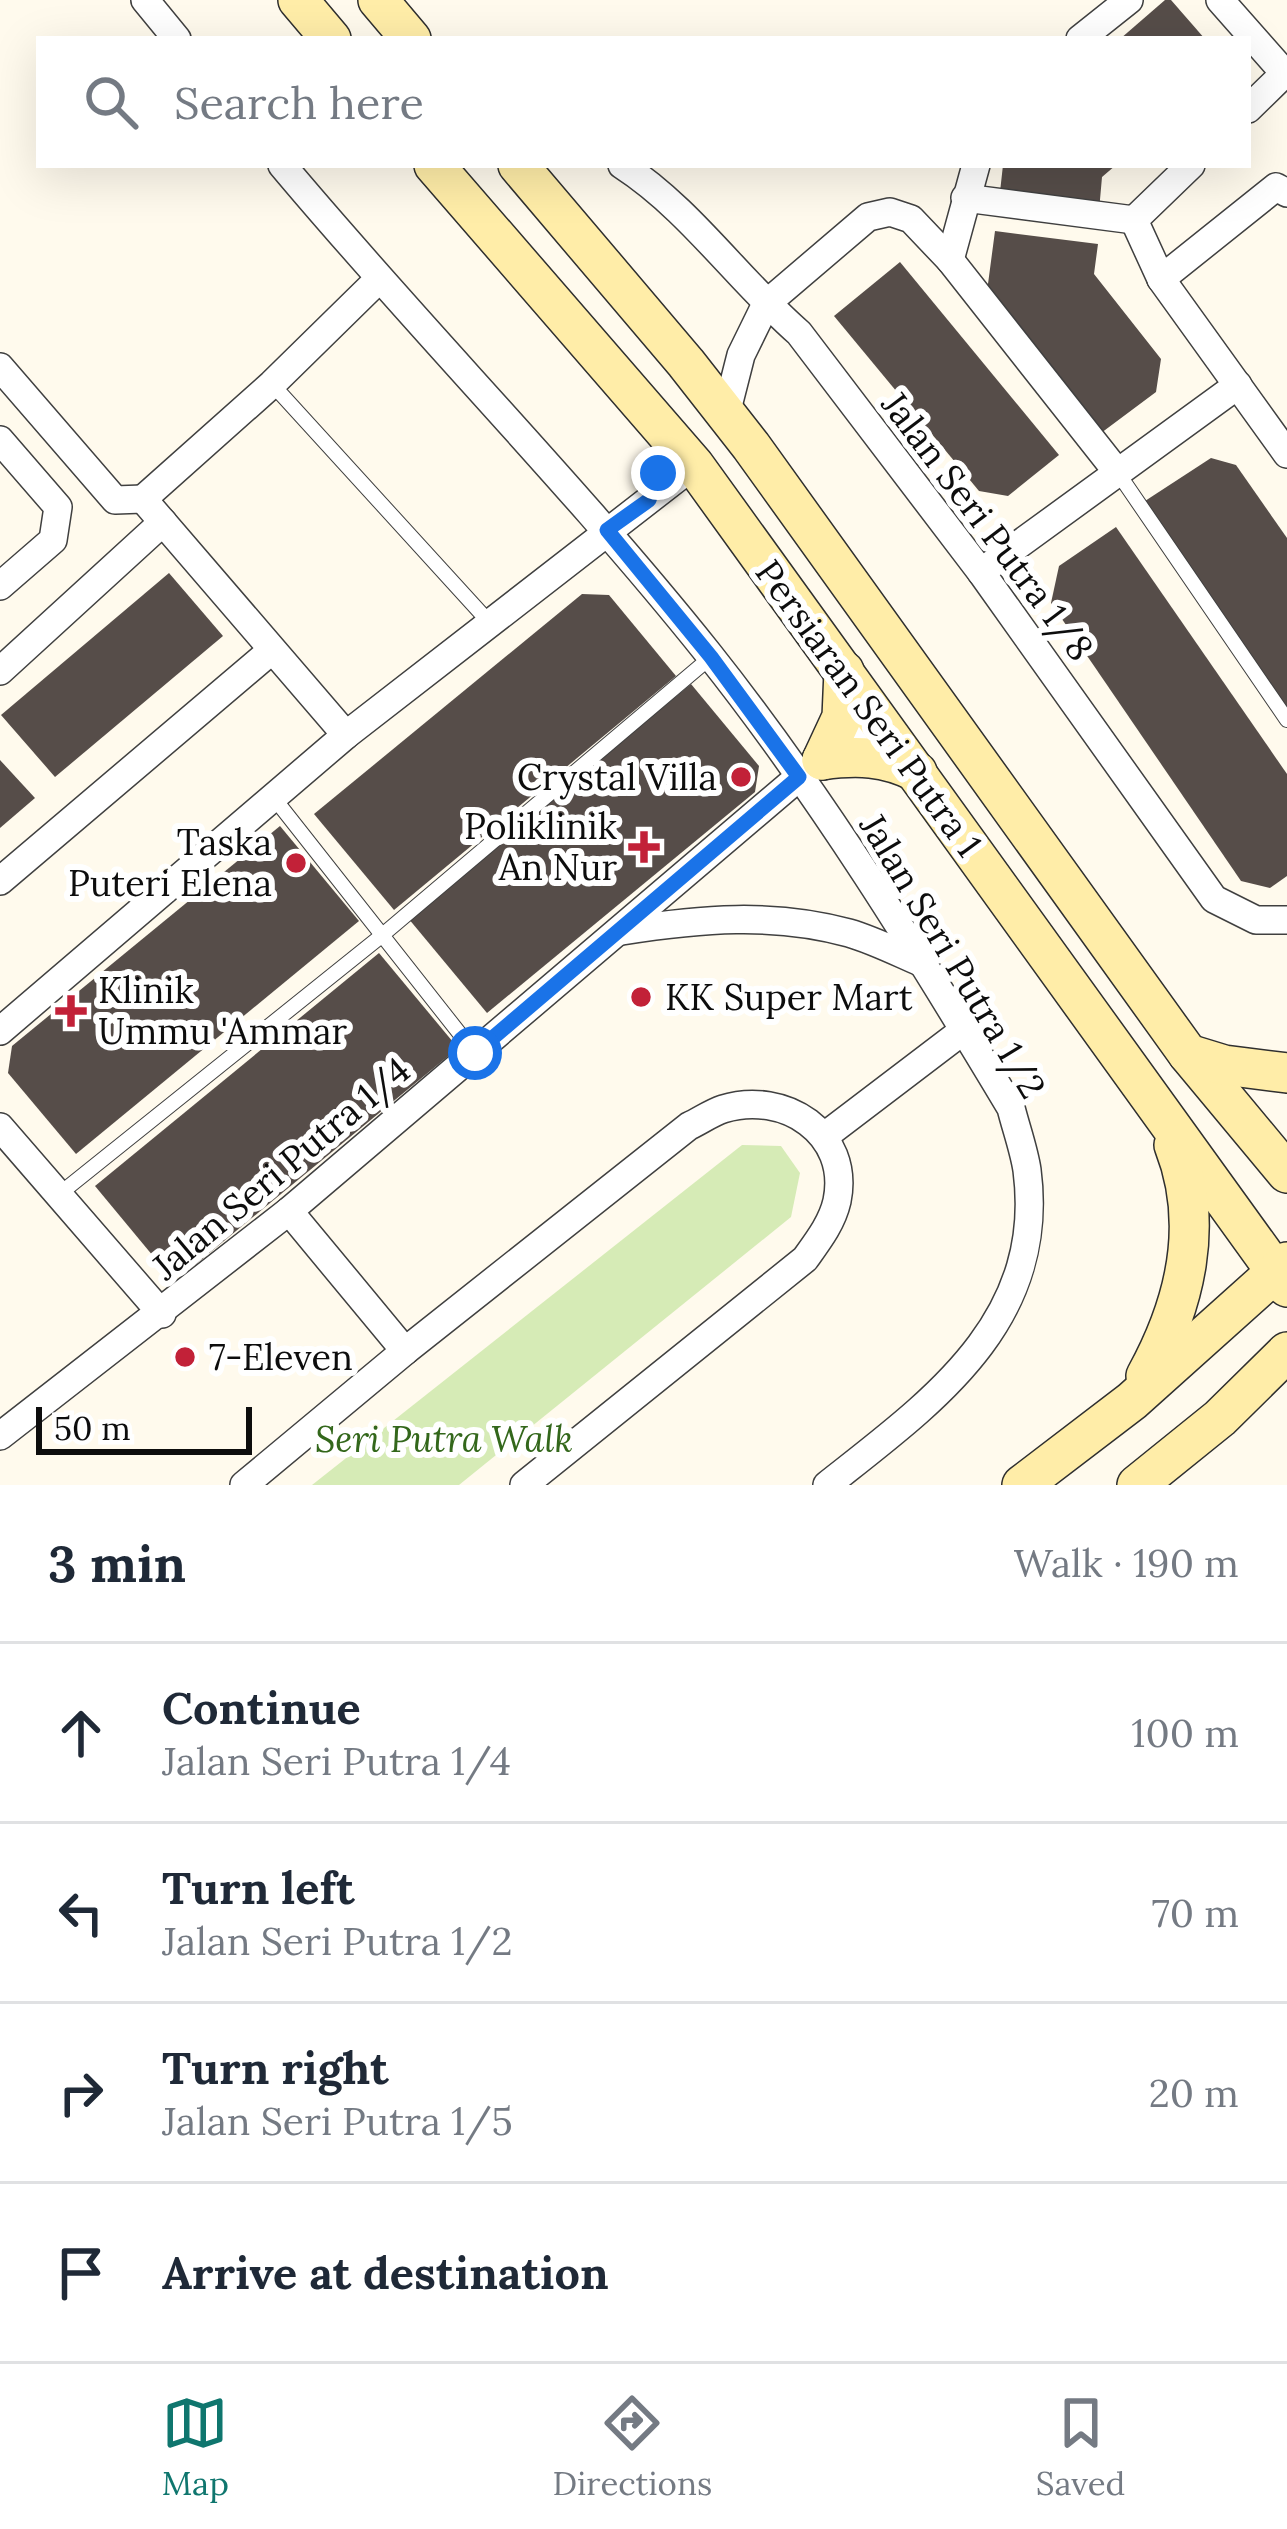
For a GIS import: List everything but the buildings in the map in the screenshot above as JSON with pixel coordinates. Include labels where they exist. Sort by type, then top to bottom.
[{"type":"street","points":[[145,0],[175,36]]},
{"type":"street","points":[[298,0],[328,36]]},
{"type":"street","points":[[378,0],[408,36]]},
{"type":"street","points":[[1085,36],[1129,0]]},
{"type":"street","points":[[1220,0],[1286,74],[1251,106]]},
{"type":"street","name":"Jalan Seri Putra 1/2","points":[[285,168],[378,280],[607,530],[810,768],[920,962],[1011,1108],[1027,1169],[1028,1233],[1010,1301],[974,1358],[923,1408],[826,1485]]},
{"type":"street","name":"Persiaran Seri Putra 1","points":[[437,168],[694,465],[1074,995],[1283,1274]]},
{"type":"street","name":"Persiaran Seri Putra 1","points":[[521,168],[726,414],[1188,1054],[1287,1173]]},
{"type":"street","name":"Jalan Seri Putra 1/8","points":[[627,168],[654,185],[799,333],[982,572],[1214,899],[1256,920],[1287,920]]},
{"type":"street","points":[[950,260],[975,168]]},
{"type":"street","points":[[1134,220],[1188,168]]},
{"type":"street","points":[[1161,279],[1276,188],[1287,193]]},
{"type":"street","points":[[965,198],[1134,220]]},
{"type":"street","points":[[726,414],[740,355],[766,304],[868,217],[890,212],[911,219],[950,260],[1118,473]]},
{"type":"street","points":[[1134,220],[1161,279],[1287,454]]},
{"type":"street","points":[[0,367],[115,500],[143,499],[272,384],[378,280]]},
{"type":"street","points":[[0,1031],[346,735],[694,465],[698,410],[686,363]]},
{"type":"street","points":[[982,572],[1238,385]]},
{"type":"street","points":[[649,500],[662,454],[655,416]]},
{"type":"street","points":[[0,440],[58,507],[53,540],[0,586]]},
{"type":"street","points":[[143,499],[346,735]]},
{"type":"street","points":[[0,671],[163,522]]},
{"type":"street","points":[[0,881],[272,650]]},
{"type":"street","points":[[810,768],[842,717],[844,671]]},
{"type":"street","points":[[878,719],[958,730]]},
{"type":"street","name":"Jalan Seri Putra 1/4","points":[[0,1436],[289,1211],[810,768],[878,719]]},
{"type":"street","points":[[810,768],[848,756],[891,759],[917,772]]},
{"type":"street","points":[[618,932],[698,919],[773,919],[850,934],[920,962]]},
{"type":"street","points":[[826,1136],[964,1030]]},
{"type":"street","points":[[1188,1054],[1224,1065],[1287,1073]]},
{"type":"street","points":[[244,1485],[689,1126],[723,1109],[763,1104],[800,1116],[826,1136],[838,1166],[837,1200],[825,1231],[805,1259],[524,1485]]},
{"type":"street","points":[[1132,1401],[1169,1334],[1184,1288],[1190,1230],[1184,1169],[1159,1104]]},
{"type":"street","points":[[0,1127],[162,1313]]},
{"type":"street","points":[[289,1211],[405,1351]]},
{"type":"street","points":[[1022,1485],[1132,1401],[1283,1274]]},
{"type":"street","points":[[1137,1485],[1220,1418],[1287,1352]]},
{"type":"street","points":[[1220,1418],[1272,1401],[1287,1401]]},
{"type":"lane","points":[[272,384],[489,622]]},
{"type":"lane","points":[[1118,473],[1287,720]]},
{"type":"lane","points":[[57,1196],[380,937],[711,657]]},
{"type":"lane","points":[[274,798],[475,1053]]},
{"type":"green space","name":"Seri Putra Walk","points":[[742,1145],[781,1146],[800,1173],[791,1217],[459,1485],[312,1485]]},
{"type":"place","name":"Crystal Villa","points":[[741,777]]},
{"type":"place","name":"Poliklinik An Nur","points":[[644,847]]},
{"type":"place","name":"Taska Puteri Elena","points":[[296,863]]},
{"type":"place","name":"KK Super Mart","points":[[641,997]]},
{"type":"place","name":"Klinik Ummu 'Ammar","points":[[71,1011]]},
{"type":"place","name":"7-Eleven","points":[[185,1357]]},
{"type":"route","points":[[475,1053],[799,777],[711,657],[607,530],[649,500],[658,473]]}]
